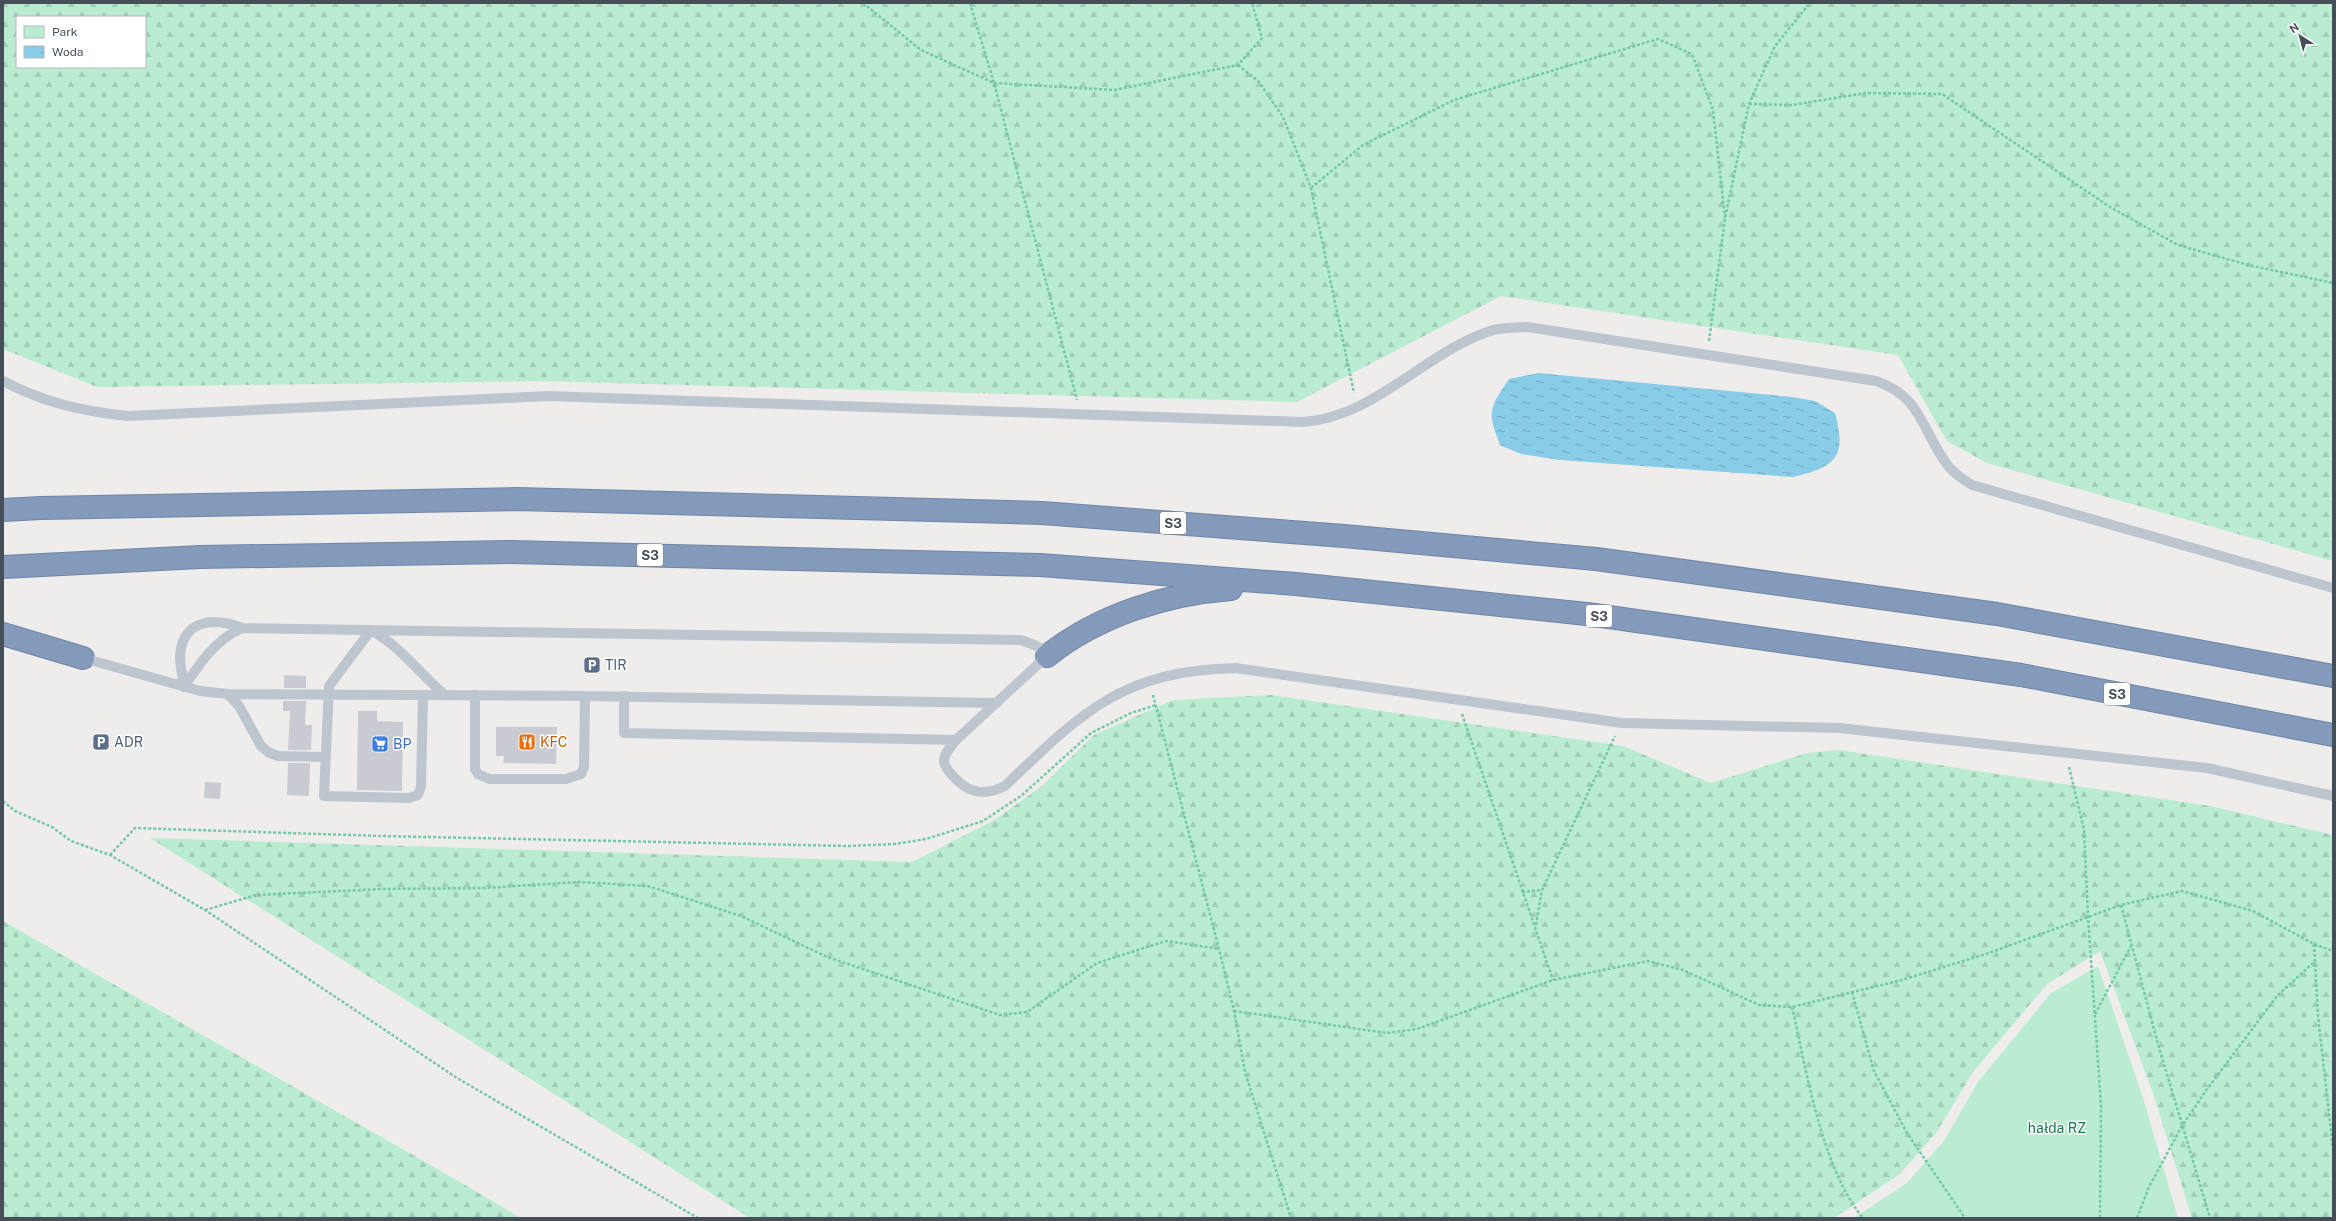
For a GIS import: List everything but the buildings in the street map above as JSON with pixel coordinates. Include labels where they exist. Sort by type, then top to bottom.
[{"type":"highway","name":"S3","points":[[3,510],[517,498],[1042,513],[1344,536],[1596,559],[1996,614],[2333,676]]},
{"type":"highway","name":"S3","points":[[3,567],[200,557],[512,552],[1040,565],[1296,584],[1588,614],[2021,675],[2333,735]]},
{"type":"highway","points":[[1047,656],[1076,635],[1098,623],[1149,605],[1182,596],[1217,590],[1296,584]]},
{"type":"highway","points":[[3,634],[83,658]]},
{"type":"lane","points":[[3,381],[24,392],[68,407],[86,412],[128,416],[548,396],[1297,423],[1317,421],[1358,407],[1463,341],[1492,330],[1527,327],[1544,328],[1863,378],[1887,385],[1914,407],[1946,463],[1958,476],[1972,485],[2333,588]]},
{"type":"lane","points":[[184,687],[180,659],[183,642],[188,633],[201,624],[219,620],[242,628],[1021,640],[1037,646],[1047,656],[956,740],[947,751],[944,761],[947,769],[968,790],[985,793],[1004,786],[1056,737],[1093,708],[1129,688],[1168,675],[1190,671],[1235,668],[1622,723],[1839,728],[2233,772],[2333,796]]},
{"type":"lane","points":[[184,687],[214,647],[224,637],[242,628]]},
{"type":"lane","points":[[371,630],[386,638],[445,695]]},
{"type":"lane","points":[[371,630],[333,679],[328,696],[324,796],[409,798],[418,795],[421,786],[423,696]]},
{"type":"lane","points":[[83,658],[184,687],[228,694],[328,696],[624,696],[997,703]]},
{"type":"lane","points":[[228,694],[239,706],[261,746],[268,752],[278,756],[326,757]]},
{"type":"lane","points":[[475,695],[475,769],[478,774],[489,779],[566,779],[581,774],[584,767],[585,696]]},
{"type":"lane","points":[[624,696],[624,734],[956,740]]},
{"type":"path","points":[[863,3],[921,50],[994,83],[1114,90],[1238,65],[1262,38],[1252,3]]},
{"type":"path","points":[[970,3],[994,83],[1080,415]]},
{"type":"path","points":[[1708,354],[1726,218],[1749,104],[1775,46],[1810,3]]},
{"type":"path","points":[[1311,188],[1362,145],[1454,100],[1658,39],[1692,54],[1711,103],[1726,218]]},
{"type":"path","points":[[1238,65],[1259,82],[1283,117],[1311,188],[1348,368],[1358,407]]},
{"type":"path","points":[[1749,104],[1792,105],[1866,93],[1942,94],[2110,207],[2178,245],[2248,265],[2333,283]]},
{"type":"path","points":[[1457,699],[1522,892],[1536,926],[1553,980]]},
{"type":"path","points":[[110,855],[135,828],[350,835],[832,845],[895,844],[926,839],[983,821],[1021,796],[1091,733],[1131,713],[1156,705],[1219,949],[1234,1011],[1245,1072],[1291,1218]]},
{"type":"path","points":[[1536,926],[1542,890],[1597,771],[1622,723]]},
{"type":"path","points":[[2066,754],[2084,830],[2088,916],[2101,1106],[2100,1218]]},
{"type":"path","points":[[3,801],[15,811],[52,827],[71,841],[110,855],[205,910],[457,1078],[698,1218]]},
{"type":"path","points":[[205,910],[256,896],[383,889],[484,888],[579,882],[648,886],[741,916],[827,956],[1000,1016],[1027,1012],[1097,963],[1166,941],[1219,949]]},
{"type":"path","points":[[1522,892],[1542,890]]},
{"type":"path","points":[[1234,1011],[1387,1033],[1417,1029],[1553,980],[1648,961],[1683,970],[1759,1006],[1792,1007],[1902,980],[1979,956],[2121,905],[2182,891],[2253,911],[2314,944],[2333,951]]},
{"type":"path","points":[[2121,905],[2182,1126],[2210,1218]]},
{"type":"path","points":[[2314,944],[2318,1016],[2333,1149]]},
{"type":"path","points":[[2095,1014],[2132,946]]},
{"type":"path","points":[[2137,1218],[2149,1188],[2182,1126],[2205,1092],[2277,996],[2315,960]]},
{"type":"path","points":[[1852,992],[1874,1072],[1907,1133],[1965,1218]]},
{"type":"path","points":[[1792,1007],[1811,1095],[1835,1167],[1854,1206],[1863,1218]]},
{"type":"green space","points":[[3,3],[2333,3],[2333,561],[1987,463],[1947,441],[1898,355],[1501,296],[1297,402],[542,381],[97,387],[3,349]]},
{"type":"green space","points":[[1271,695],[1623,746],[1711,783],[1807,753],[1839,750],[2210,806],[2333,835],[2333,1218],[2192,1218],[2153,1093],[2100,951],[2047,984],[1973,1072],[1936,1133],[1900,1174],[1834,1218],[750,1218],[150,838],[912,862],[993,821],[1042,786],[1094,735],[1173,700]]},
{"type":"green space","points":[[3,921],[455,1179],[521,1218],[3,1218]]},
{"type":"green space","name":"hałda RZ","points":[[2098,966],[2143,1098],[2178,1218],[1854,1218],[1907,1183],[1944,1141],[1978,1082],[2051,993]]},
{"type":"water","points":[[1538,373],[1792,397],[1815,401],[1835,413],[1840,440],[1838,450],[1835,458],[1828,464],[1819,469],[1793,477],[1560,460],[1521,454],[1500,445],[1493,425],[1492,410],[1497,397],[1509,379]]},
{"type":"place","name":"TIR","points":[[592,665]]},
{"type":"place","name":"ADR","points":[[101,742]]},
{"type":"place","name":"KFC","points":[[527,742]]},
{"type":"place","name":"BP","points":[[380,744]]}]
